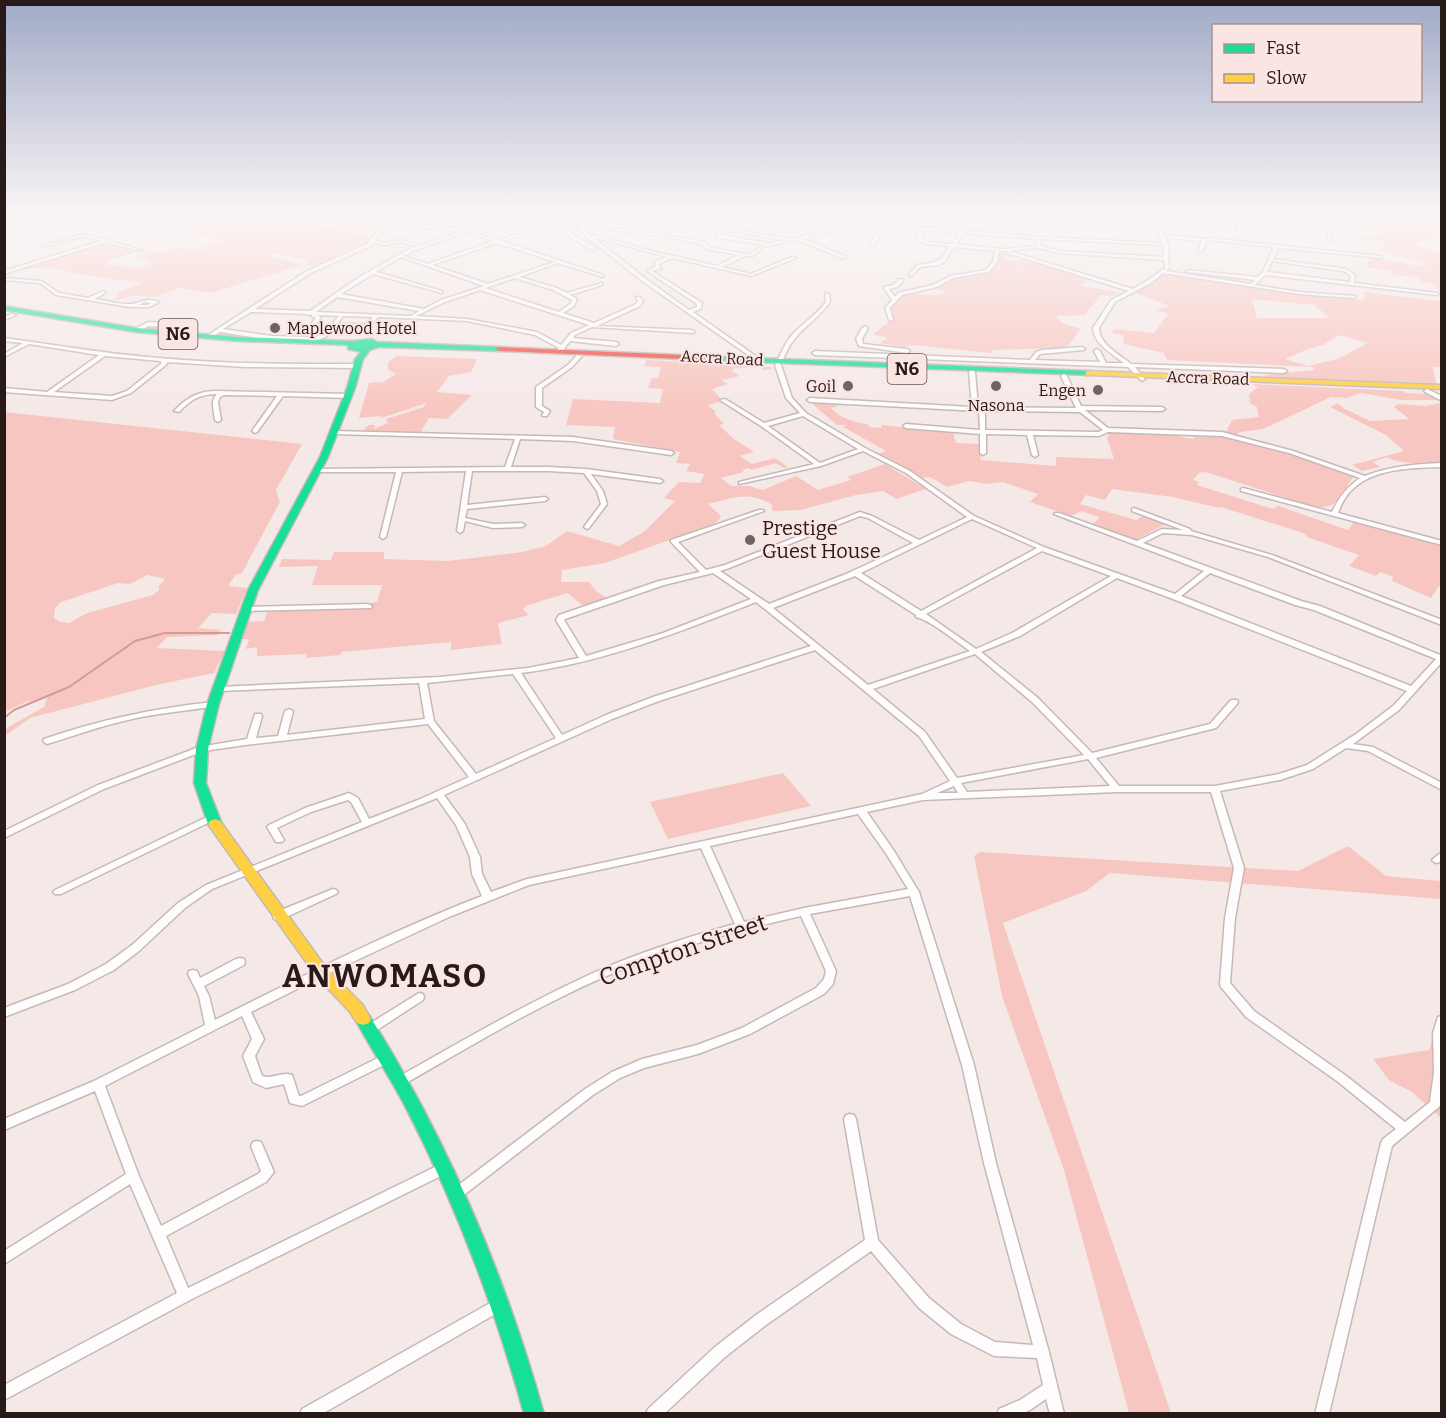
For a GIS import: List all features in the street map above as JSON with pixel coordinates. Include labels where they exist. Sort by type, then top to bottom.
[{"type":"main road","name":"Accra Road","points":[[7,314],[178,338],[361,351],[561,349],[972,372],[1064,376],[1137,374],[1427,391],[1442,389]]},
{"type":"main road","name":"Accra Road","points":[[7,314],[136,330],[213,334],[361,351]]},
{"type":"main road","name":"Accra Road","points":[[477,350],[579,356],[1137,374],[1442,389]]},
{"type":"main road","points":[[361,351],[334,433],[317,471],[267,560],[247,609],[213,704],[202,749],[200,783],[211,818],[247,874],[321,972],[356,1008],[402,1080],[456,1194],[521,1364],[534,1413]]},
{"type":"street","points":[[18,280],[40,282],[58,294],[130,306]]},
{"type":"street","points":[[213,334],[296,280]]},
{"type":"street","points":[[312,315],[360,280]]},
{"type":"street","points":[[400,280],[440,292]]},
{"type":"street","points":[[472,280],[489,286]]},
{"type":"street","points":[[412,317],[443,301],[506,280]]},
{"type":"street","points":[[525,280],[568,294],[576,302],[560,313]]},
{"type":"street","points":[[646,280],[758,360]]},
{"type":"street","points":[[662,280],[701,305],[699,308],[690,310]]},
{"type":"street","points":[[894,299],[886,288],[895,286],[901,280]]},
{"type":"street","points":[[891,320],[887,309],[894,299],[906,292],[935,286],[946,280]]},
{"type":"street","points":[[1099,280],[1132,290]]},
{"type":"street","points":[[1137,374],[1106,347],[1095,333],[1113,301],[1149,280]]},
{"type":"street","points":[[1221,280],[1252,286],[1353,297]]},
{"type":"street","points":[[1252,286],[1258,280]]},
{"type":"street","points":[[1327,280],[1437,294]]},
{"type":"street","points":[[568,294],[600,284]]},
{"type":"street","points":[[482,289],[560,313],[593,326],[692,332]]},
{"type":"street","points":[[89,299],[103,292]]},
{"type":"street","points":[[826,294],[828,302],[823,310],[798,330],[787,343],[779,363],[789,398],[804,414],[863,449],[908,472],[972,517],[1042,548],[1176,597],[1413,690]]},
{"type":"street","points":[[336,296],[423,310]]},
{"type":"street","points":[[249,310],[312,315],[467,320],[543,336],[561,349],[573,334],[638,305],[641,303],[638,298]]},
{"type":"street","points":[[312,315],[318,317],[307,332],[326,334]]},
{"type":"street","points":[[213,334],[312,338],[326,334],[341,315]]},
{"type":"street","points":[[333,325],[369,326],[377,316]]},
{"type":"street","points":[[136,330],[150,324],[169,325]]},
{"type":"street","points":[[866,328],[859,339],[861,345],[914,352],[927,357]]},
{"type":"street","points":[[4,339],[104,354],[245,365],[361,351]]},
{"type":"street","points":[[569,339],[616,344]]},
{"type":"street","points":[[4,356],[28,343]]},
{"type":"street","points":[[1031,362],[1038,353],[1082,346],[1080,363]]},
{"type":"street","points":[[1097,351],[1104,364]]},
{"type":"street","points":[[815,353],[1104,364],[1137,374],[1284,371]]},
{"type":"street","points":[[47,394],[104,354]]},
{"type":"street","points":[[545,415],[547,412],[539,407],[539,387],[570,366],[579,356]]},
{"type":"street","points":[[4,390],[93,398],[118,397],[129,392],[156,372],[165,363],[160,360]]},
{"type":"street","points":[[972,372],[975,408]]},
{"type":"street","points":[[1064,376],[1080,409],[1107,430]]},
{"type":"street","points":[[1427,391],[1442,399]]},
{"type":"street","points":[[177,411],[194,395],[211,392],[280,396],[348,396]]},
{"type":"street","points":[[218,420],[216,396],[223,393]]},
{"type":"street","points":[[255,431],[280,396]]},
{"type":"street","points":[[723,400],[819,465]]},
{"type":"street","points":[[810,400],[982,409],[1162,409]]},
{"type":"street","points":[[982,409],[983,453]]},
{"type":"street","points":[[763,425],[804,414]]},
{"type":"street","points":[[906,426],[983,432],[1099,434],[1107,430],[1230,435],[1291,452],[1363,477]]},
{"type":"street","points":[[334,433],[588,440],[671,453]]},
{"type":"street","points":[[1030,433],[1035,455]]},
{"type":"street","points":[[508,468],[518,438]]},
{"type":"street","points":[[741,483],[819,465],[863,449]]},
{"type":"street","points":[[1334,515],[1336,505],[1363,477],[1394,469],[1442,465]]},
{"type":"street","points":[[317,471],[508,468],[586,471],[660,481]]},
{"type":"street","points":[[460,531],[469,469]]},
{"type":"street","points":[[384,537],[399,471]]},
{"type":"street","points":[[586,471],[600,491],[604,504],[587,527]]},
{"type":"street","points":[[1243,490],[1442,543]]},
{"type":"street","points":[[465,507],[545,499]]},
{"type":"street","points":[[1134,510],[1180,525],[1193,533]]},
{"type":"street","points":[[704,572],[673,541],[761,511]]},
{"type":"street","points":[[584,659],[560,620],[562,617],[704,572],[715,571],[860,514],[919,543]]},
{"type":"street","points":[[4,1125],[98,1084],[321,972],[488,896],[527,882],[923,797],[1117,789],[1215,789],[1280,777],[1300,770],[1359,736],[1396,708],[1441,658],[1317,608],[1057,514]]},
{"type":"street","points":[[768,607],[856,573],[972,517]]},
{"type":"street","points":[[463,519],[493,526],[522,525]]},
{"type":"street","points":[[1138,543],[1162,531],[1193,533],[1270,556],[1442,623]]},
{"type":"street","points":[[919,615],[1042,548]]},
{"type":"street","points":[[1176,597],[1210,570]]},
{"type":"street","points":[[715,571],[768,607],[922,734],[957,781],[965,796]]},
{"type":"street","points":[[856,573],[975,651],[1039,705],[1091,756],[1117,789]]},
{"type":"street","points":[[868,688],[1017,634],[1115,576]]},
{"type":"street","points":[[219,688],[422,680],[515,671],[584,659],[661,636],[757,599]]},
{"type":"street","points":[[247,609],[368,606]]},
{"type":"street","points":[[4,1013],[110,968],[189,898],[209,887],[247,874],[367,824],[656,699],[816,647]]},
{"type":"street","points":[[515,671],[561,739]]},
{"type":"street","points":[[422,680],[430,721],[474,777]]},
{"type":"street","points":[[923,797],[957,781],[1091,756],[1213,726],[1234,702]]},
{"type":"street","points":[[47,741],[95,724],[139,713],[213,704]]},
{"type":"street","points":[[282,738],[289,711]]},
{"type":"street","points":[[251,741],[258,716]]},
{"type":"street","points":[[4,835],[101,787],[202,749],[251,741],[430,721]]},
{"type":"street","points":[[1359,736],[1370,749]]},
{"type":"street","points":[[1346,745],[1370,749],[1442,787]]},
{"type":"street","points":[[1215,789],[1239,868],[1230,918],[1225,984],[1250,1014],[1341,1078],[1404,1129]]},
{"type":"street","points":[[438,794],[460,824],[475,857],[477,874],[488,896]]},
{"type":"street","points":[[279,840],[272,827],[308,810],[349,796],[355,800],[367,824]]},
{"type":"street","points":[[861,811],[891,853],[914,892],[968,1065],[990,1163],[1057,1413]]},
{"type":"street","points":[[58,892],[211,818]]},
{"type":"street","points":[[704,844],[741,925]]},
{"type":"street","points":[[278,916],[333,892]]},
{"type":"street","name":"Compton Street","points":[[402,1080],[490,1030],[628,963],[741,925],[858,900],[914,892]]},
{"type":"street","points":[[456,1194],[589,1092],[616,1076],[642,1064],[698,1049],[746,1031],[820,991],[829,981],[831,971],[804,912]]},
{"type":"street","points":[[199,984],[240,962]]},
{"type":"street","points":[[193,974],[207,1008],[210,1027]]},
{"type":"street","points":[[370,1029],[419,997]]},
{"type":"street","points":[[245,1010],[258,1039],[249,1056],[257,1079],[266,1083],[288,1078],[294,1100],[302,1101],[388,1058]]},
{"type":"street","points":[[1322,1413],[1387,1143],[1438,1106],[1440,1072],[1438,1033],[1442,1020]]},
{"type":"street","points":[[98,1084],[133,1176],[185,1296]]},
{"type":"street","points":[[850,1119],[872,1243],[924,1303],[956,1329],[994,1349],[1042,1352]]},
{"type":"street","points":[[158,1234],[262,1178],[268,1172],[256,1146]]},
{"type":"street","points":[[4,1393],[185,1296],[445,1168]]},
{"type":"street","points":[[4,1258],[133,1176]]},
{"type":"street","points":[[654,1413],[720,1352],[761,1320],[872,1243]]},
{"type":"street","points":[[307,1413],[499,1304]]},
{"type":"street","points":[[1004,1413],[1025,1405],[1051,1388]]},
{"type":"shaded area","points":[[121,280],[253,280],[210,293],[180,288],[153,297],[134,295],[114,301],[120,292],[141,283]]},
{"type":"shaded area","points":[[1087,280],[1081,286],[1119,292],[1112,296],[1101,295],[1085,315],[1054,316],[1064,324],[1081,329],[1066,348],[992,350],[991,353],[913,345],[904,347],[880,343],[888,338],[873,334],[894,318],[890,311],[900,295],[941,295],[947,293],[936,287],[946,281]]},
{"type":"shaded area","points":[[1154,280],[1203,280],[1289,294],[1364,300],[1364,292],[1441,301],[1441,367],[1433,367],[1436,383],[1266,377],[1265,375],[1315,370],[1313,367],[1167,360],[1164,353],[1124,344],[1123,335],[1111,333],[1115,329],[1154,333],[1168,314],[1155,310],[1170,306],[1133,292]],"holes":[[[1252,299],[1315,305],[1329,318],[1257,318]],[[1339,335],[1368,343],[1338,359],[1308,366],[1285,359],[1323,345]]]},
{"type":"shaded area","points":[[1420,280],[1441,280],[1441,292],[1434,284]]},
{"type":"shaded area","points":[[397,356],[477,359],[471,372],[449,376],[437,392],[472,395],[447,419],[429,418],[420,433],[361,432],[369,425],[375,425],[374,429],[388,423],[386,419],[424,407],[427,403],[381,418],[380,416],[359,418],[369,383],[383,382],[396,374],[388,370],[388,362]]},
{"type":"shaded area","points":[[647,360],[771,367],[772,369],[763,370],[760,367],[734,368],[732,371],[740,376],[722,380],[728,384],[712,389],[723,401],[708,405],[724,424],[719,425],[734,439],[754,452],[740,456],[752,464],[775,458],[788,467],[784,468],[776,463],[751,470],[748,468],[742,470],[744,472],[721,478],[731,486],[749,486],[763,490],[796,476],[818,490],[851,480],[847,477],[885,464],[926,489],[896,499],[883,491],[856,495],[801,510],[772,511],[772,505],[764,500],[748,497],[708,504],[721,516],[712,525],[605,563],[562,570],[561,582],[589,582],[596,591],[608,599],[585,608],[568,593],[528,605],[523,609],[529,615],[498,623],[502,644],[451,650],[451,642],[342,652],[340,655],[306,658],[307,654],[257,656],[257,647],[246,649],[249,639],[241,639],[247,622],[264,621],[268,610],[367,607],[369,603],[377,602],[382,585],[312,585],[318,566],[279,567],[282,559],[331,560],[334,552],[384,552],[384,559],[448,561],[522,552],[546,546],[567,531],[619,546],[645,531],[675,501],[664,498],[679,482],[700,483],[705,474],[686,471],[690,464],[676,463],[680,452],[613,439],[615,427],[566,425],[573,399],[660,403],[663,389],[648,388],[651,378],[658,378],[661,367],[644,366]]},
{"type":"shaded area","points":[[1251,384],[1403,391],[1428,394],[1437,400],[1401,400],[1361,393],[1347,398],[1331,397],[1263,429],[1240,432],[1236,435],[1225,434],[1232,420],[1259,417],[1257,407],[1250,403],[1249,394],[1258,387]]},
{"type":"shaded area","points":[[809,401],[836,403],[838,406],[831,408],[839,415],[869,425],[869,427],[881,428],[882,425],[953,433],[956,443],[980,444],[981,460],[1056,466],[1056,457],[1114,459],[1107,438],[1110,432],[1178,434],[1181,437],[1194,439],[1194,436],[1211,435],[1252,441],[1353,477],[1340,497],[1332,505],[1326,507],[1310,506],[1206,472],[1199,473],[1193,480],[1199,482],[1197,485],[1273,509],[1278,506],[1348,530],[1354,522],[1441,545],[1441,586],[1431,598],[1392,581],[1393,577],[1380,572],[1376,576],[1349,566],[1359,555],[1309,538],[1306,534],[1221,507],[1173,497],[1112,489],[1105,500],[1086,495],[1080,504],[1136,520],[1143,516],[1166,524],[1135,540],[1092,525],[1100,517],[1081,511],[1071,516],[1030,502],[1038,494],[1003,482],[987,484],[969,481],[947,487],[930,477],[920,478],[877,454],[886,451],[843,427],[846,425],[837,425]]},
{"type":"shaded area","points":[[1338,403],[1343,408],[1370,421],[1409,419],[1394,407],[1398,404],[1426,406],[1441,403],[1441,462],[1406,463],[1387,457],[1373,462],[1380,467],[1362,471],[1352,465],[1404,451],[1386,435],[1330,407]]},
{"type":"shaded area","points":[[4,412],[302,444],[276,490],[280,502],[242,573],[236,574],[228,586],[247,588],[236,614],[212,613],[198,628],[221,630],[218,635],[167,637],[157,648],[225,651],[214,673],[156,685],[30,718],[5,736],[5,729],[44,707],[47,698],[26,702],[5,712]],"holes":[[[148,575],[165,579],[153,595],[87,613],[69,623],[60,622],[54,618],[55,608],[61,602],[118,583],[130,584]]]},
{"type":"shaded area","points":[[783,773],[811,806],[668,839],[650,802]]},
{"type":"shaded area","points":[[1348,846],[1386,876],[1441,881],[1441,899],[1110,873],[1086,891],[1003,923],[1171,1413],[1129,1413],[1064,1170],[1002,996],[974,856],[980,852],[1298,871]]},
{"type":"shaded area","points":[[1441,1009],[1441,1118],[1412,1092],[1389,1080],[1373,1059],[1429,1050]]},
{"type":"waterway","points":[[4,718],[14,710],[69,687],[135,641],[165,633],[229,633]]},
{"type":"traffic: fast","points":[[4,308],[136,330],[237,339],[500,349]]},
{"type":"traffic: fast","points":[[361,341],[372,341],[376,345],[364,350],[351,347],[353,343],[361,341]]},
{"type":"traffic: fast","points":[[215,824],[200,783],[202,749],[213,704],[253,590],[324,457],[351,388],[359,359],[367,349]]},
{"type":"traffic: fast","points":[[705,358],[1089,373]]},
{"type":"traffic: fast","points":[[363,1019],[426,1130],[452,1187],[500,1309],[534,1414]]},
{"type":"traffic: slow","points":[[1089,373],[1442,387]]},
{"type":"traffic: slow","points":[[215,824],[321,972],[356,1008],[363,1019]]},
{"type":"traffic: jam","points":[[500,349],[705,358]]},
{"type":"place","name":"Maplewood Hotel","points":[[275,328]]},
{"type":"place","name":"Goil","points":[[848,386]]},
{"type":"place","name":"Nasona","points":[[996,386]]},
{"type":"place","name":"Engen","points":[[1098,390]]},
{"type":"place","name":"Prestige Guest House","points":[[750,540]]},
{"type":"district","name":"ANWOMASO","points":[[385,976]]}]
